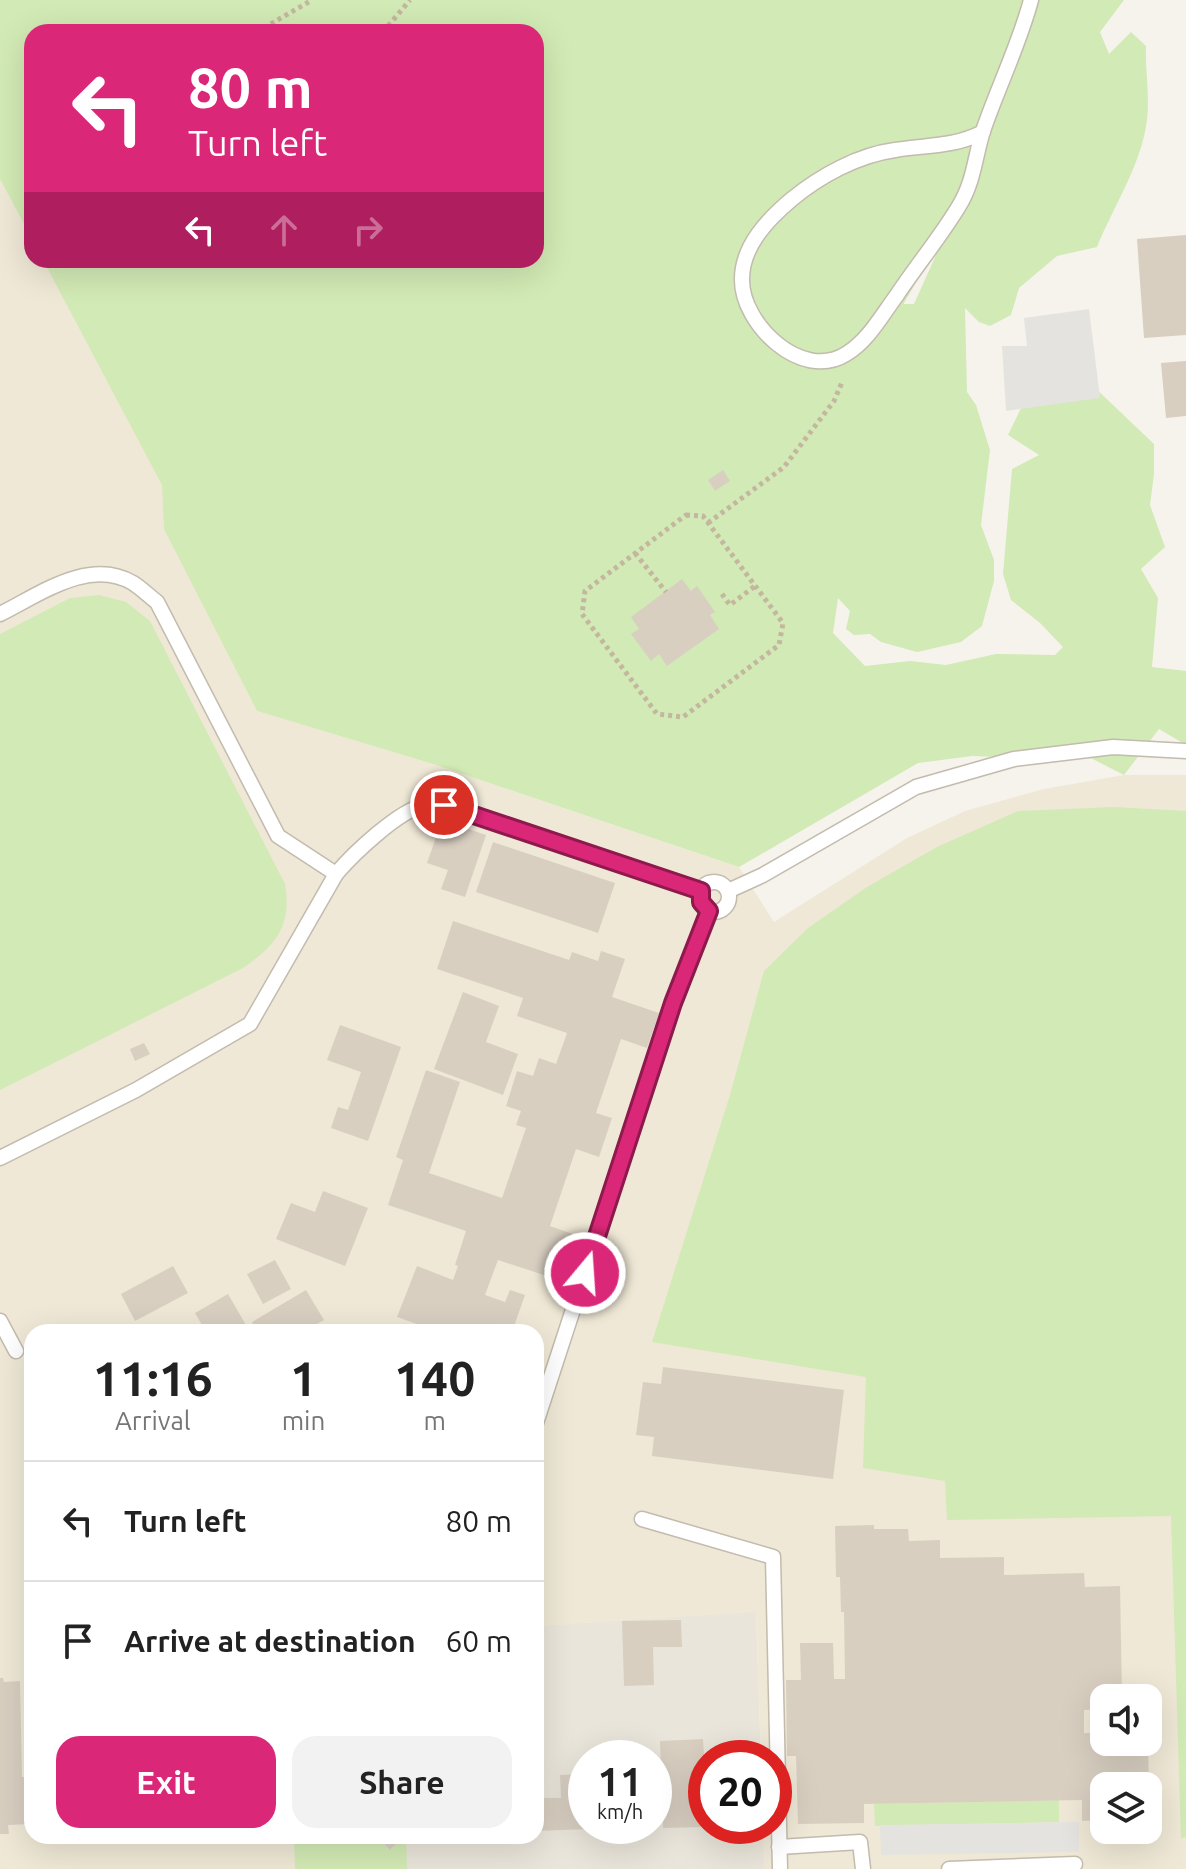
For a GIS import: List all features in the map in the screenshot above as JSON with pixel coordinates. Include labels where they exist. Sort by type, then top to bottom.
[{"type":"lane","points":[[983,132],[963,142],[891,150],[854,162],[818,179],[769,219],[750,245],[742,275],[743,299],[763,330],[788,352],[819,363],[845,355],[867,336],[961,204],[973,176],[983,132],[1031,0]]},
{"type":"lane","points":[[0,614],[72,577],[103,574],[131,582],[157,602],[278,836],[336,874]]},
{"type":"lane","points":[[728,891],[763,875],[916,787],[1014,759],[1113,747],[1186,751]]},
{"type":"lane","points":[[0,1158],[136,1090],[250,1024],[336,874],[360,846],[406,813],[423,806],[444,805],[701,891]]},
{"type":"lane","points":[[714,882],[725,886],[728,902],[725,907],[709,911],[701,902],[704,886],[714,882]]},
{"type":"lane","points":[[544,1398],[673,1003],[709,911]]},
{"type":"lane","points":[[0,1321],[16,1351]]},
{"type":"lane","points":[[642,1519],[773,1557],[780,1869]]},
{"type":"lane","points":[[779,1847],[860,1842],[863,1869]]},
{"type":"lane","points":[[949,1869],[1075,1864]]},
{"type":"path","points":[[271,24],[312,0]]},
{"type":"path","points":[[390,24],[410,0]]},
{"type":"path","points":[[708,523],[784,467],[834,401],[843,380],[845,355]]},
{"type":"path","points":[[686,515],[703,516],[708,523],[783,623],[779,645],[683,717],[657,714],[582,614],[585,591],[686,515]]},
{"type":"path","points":[[635,553],[666,592]]},
{"type":"path","points":[[722,594],[730,605],[755,586]]},
{"type":"shaded area","points":[[0,179],[24,224],[24,268],[47,268],[163,485],[165,529],[257,711],[433,764],[739,867],[774,922],[907,838],[965,811],[1044,789],[1124,775],[1186,775],[1186,1869],[765,1869],[764,1844],[792,1844],[792,1740],[760,1740],[756,1612],[544,1625],[544,1324],[24,1324],[24,1844],[328,1844],[329,1869],[0,1869]]},
{"type":"shaded area","points":[[1089,309],[1100,398],[1006,411],[1002,346],[1027,346],[1024,318]]},
{"type":"shaded area","points":[[756,1611],[760,1740],[688,1740],[688,1844],[764,1844],[765,1869],[329,1869],[328,1844],[544,1844],[544,1625]]},
{"type":"shaded area","points":[[1079,1822],[1079,1852],[881,1855],[880,1825]]},
{"type":"green space","points":[[0,0],[1124,0],[1100,32],[1109,54],[1131,32],[1146,46],[1147,120],[1133,169],[1097,247],[1057,256],[1019,288],[1011,315],[990,326],[979,322],[965,308],[967,392],[976,405],[990,450],[981,525],[994,560],[994,581],[982,626],[961,642],[917,652],[881,642],[870,634],[854,635],[846,629],[850,611],[838,598],[833,633],[865,666],[910,661],[946,665],[996,654],[1055,655],[1063,647],[1011,600],[1003,574],[1012,469],[1039,455],[1008,435],[1021,408],[1092,385],[1154,444],[1150,505],[1165,547],[1141,569],[1158,598],[1152,667],[1186,671],[1186,745],[1159,729],[1124,775],[1079,752],[1025,758],[972,756],[918,763],[739,867],[433,764],[257,711],[164,529],[162,485],[47,268],[544,268],[544,24],[24,24],[24,224],[0,179]],"holes":[[[949,226],[914,304],[904,303]]]},
{"type":"green space","points":[[99,595],[126,602],[150,621],[285,884],[286,912],[273,942],[243,968],[0,1090],[0,634],[70,598]]},
{"type":"green space","points":[[1114,807],[1186,811],[1186,1837],[1181,1838],[1171,1516],[947,1520],[945,1481],[863,1468],[866,1377],[652,1342],[730,1095],[764,971],[808,928],[867,887],[937,847],[1018,811]]},
{"type":"green space","points":[[1059,1800],[1059,1822],[875,1826],[874,1804]]},
{"type":"green space","points":[[294,1844],[384,1844],[390,1850],[396,1844],[406,1844],[407,1869],[295,1869]]},
{"type":"building","points":[[1186,235],[1186,335],[1144,338],[1137,239]]},
{"type":"building","points":[[1186,361],[1186,416],[1166,418],[1161,363]]},
{"type":"building","points":[[723,470],[730,481],[715,491],[708,480]]},
{"type":"building","points":[[682,579],[691,591],[697,586],[715,612],[710,615],[719,629],[667,666],[659,654],[651,661],[631,634],[639,629],[631,617]]},
{"type":"building","points":[[442,820],[486,835],[465,897],[441,889],[448,870],[427,863]]},
{"type":"building","points":[[493,842],[615,883],[598,933],[476,892]]},
{"type":"building","points":[[453,921],[569,960],[572,952],[598,961],[601,951],[625,959],[612,997],[659,1013],[647,1048],[621,1039],[596,1113],[612,1118],[599,1157],[576,1149],[550,1226],[581,1237],[565,1282],[498,1260],[485,1295],[505,1302],[510,1290],[525,1295],[515,1324],[417,1324],[397,1317],[417,1266],[453,1280],[466,1231],[388,1205],[403,1160],[396,1157],[426,1070],[460,1082],[429,1173],[502,1198],[526,1128],[516,1125],[521,1111],[506,1106],[517,1071],[533,1076],[539,1058],[556,1064],[567,1033],[517,1016],[523,998],[437,969]]},
{"type":"building","points":[[463,992],[499,1006],[486,1042],[518,1054],[503,1095],[434,1069]]},
{"type":"building","points":[[340,1025],[401,1047],[368,1141],[331,1128],[338,1107],[348,1110],[361,1072],[327,1060]]},
{"type":"building","points":[[144,1043],[150,1054],[135,1061],[130,1049]]},
{"type":"building","points":[[323,1191],[368,1208],[345,1266],[276,1239],[291,1203],[315,1212]]},
{"type":"building","points":[[275,1260],[291,1289],[263,1304],[247,1274]]},
{"type":"building","points":[[173,1266],[188,1293],[135,1321],[121,1294]]},
{"type":"building","points":[[306,1290],[324,1320],[317,1324],[252,1322]]},
{"type":"building","points":[[228,1294],[245,1324],[201,1324],[195,1313]]},
{"type":"building","points":[[663,1367],[844,1390],[833,1479],[652,1456],[654,1437],[636,1435],[643,1382],[661,1384]]},
{"type":"building","points":[[874,1525],[874,1529],[908,1529],[909,1541],[940,1540],[940,1558],[1004,1557],[1004,1575],[1084,1573],[1085,1587],[1120,1586],[1122,1684],[1090,1684],[1090,1710],[1084,1710],[1084,1733],[1090,1733],[1090,1756],[1148,1756],[1149,1772],[1090,1772],[1090,1821],[1082,1821],[1082,1800],[864,1804],[864,1823],[798,1824],[796,1756],[792,1756],[792,1740],[787,1740],[786,1680],[801,1680],[800,1643],[833,1643],[834,1679],[845,1679],[844,1612],[841,1612],[840,1577],[836,1577],[835,1526]]},
{"type":"building","points":[[681,1620],[682,1647],[653,1647],[654,1685],[624,1686],[622,1621]]},
{"type":"building","points":[[0,1678],[3,1678],[4,1682],[20,1681],[24,1824],[8,1825],[9,1834],[0,1834]]},
{"type":"building","points":[[703,1739],[688,1740],[688,1827],[672,1828],[672,1740]]},
{"type":"building","points":[[560,1775],[568,1775],[568,1830],[544,1831],[544,1798],[561,1798]]},
{"type":"route","points":[[444,805],[701,891],[701,902],[709,911],[673,1003],[585,1273]]}]
